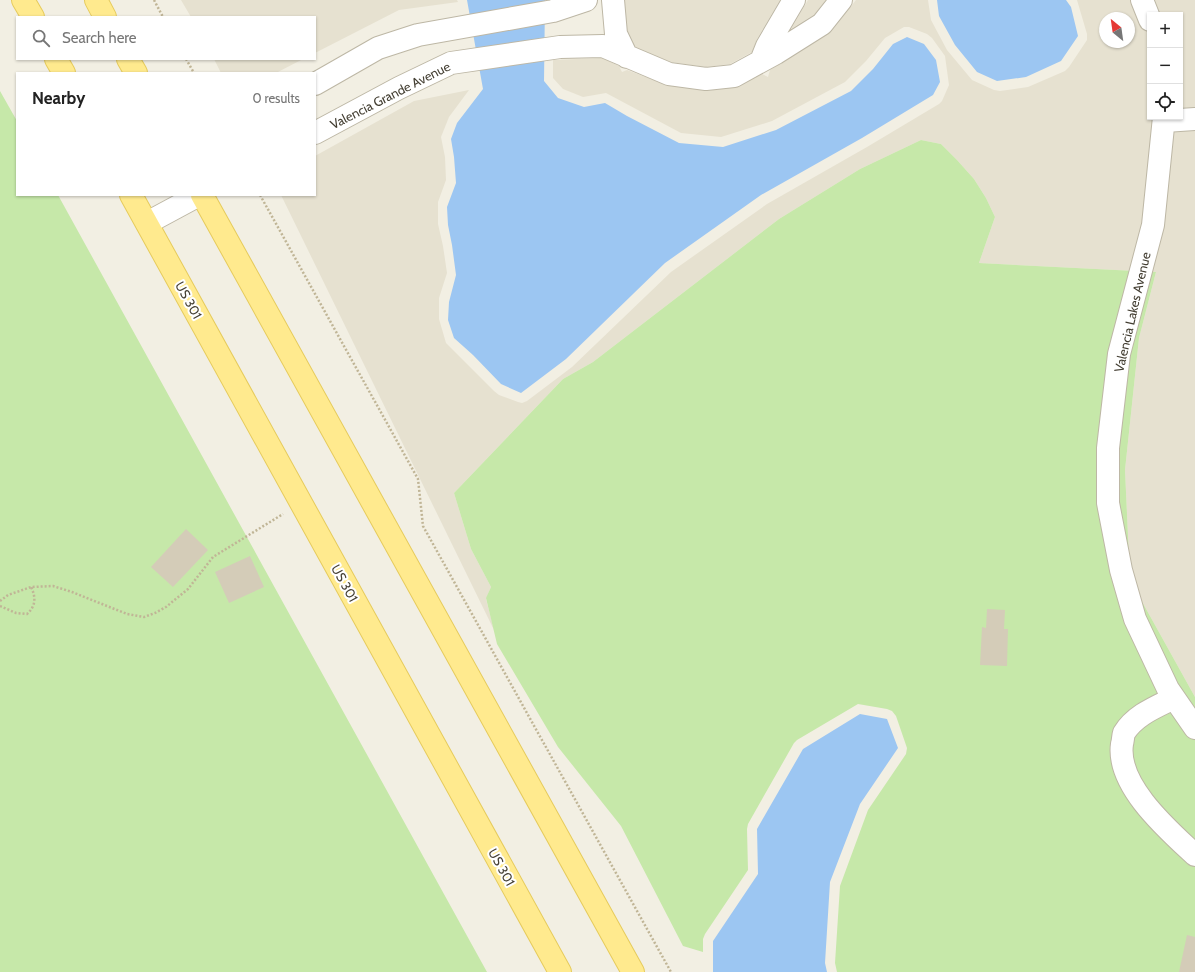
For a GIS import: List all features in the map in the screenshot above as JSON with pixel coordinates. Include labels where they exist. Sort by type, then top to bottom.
[{"type":"main road","points":[[24,0],[32,16]]},
{"type":"main road","points":[[96,0],[104,16]]},
{"type":"main road","points":[[57,60],[63,72]]},
{"type":"main road","points":[[129,60],[135,72]]},
{"type":"main road","name":"US 301","points":[[132,196],[560,972]]},
{"type":"main road","points":[[203,196],[633,972]]},
{"type":"street","points":[[316,83],[378,48],[418,35],[553,11],[586,0]]},
{"type":"street","points":[[612,0],[616,34],[627,57]]},
{"type":"street","points":[[762,61],[767,46],[794,0]]},
{"type":"street","name":"Valencia Grande Avenue","points":[[316,132],[399,88],[451,63],[560,47],[603,46],[669,74],[706,79],[734,76],[762,61],[822,24],[841,0]]},
{"type":"street","points":[[1142,0],[1147,12]]},
{"type":"street","points":[[1183,119],[1195,119]]},
{"type":"street","name":"Valencia Lakes Avenue","points":[[1164,120],[1153,225],[1119,354],[1108,448],[1108,503],[1121,570],[1135,619],[1168,689],[1195,728]]},
{"type":"street","points":[[147,223],[197,196]]},
{"type":"street","points":[[1174,698],[1148,711],[1135,720],[1124,734],[1121,752],[1125,773],[1140,799],[1195,855]]},
{"type":"path","points":[[154,0],[162,16]]},
{"type":"path","points":[[187,60],[193,72]]},
{"type":"path","points":[[261,196],[418,479],[423,526],[671,972]]},
{"type":"path","points":[[0,601],[8,595],[32,587],[53,586],[127,614],[144,616],[155,613],[166,607],[188,588],[213,557],[301,503]]},
{"type":"path","points":[[0,606],[16,613],[27,614],[32,610],[35,600],[32,587]]},
{"type":"shaded area","points":[[181,0],[457,0],[458,2],[399,10],[316,52],[316,16],[190,16]]},
{"type":"shaded area","points":[[624,0],[780,0],[757,39],[752,52],[730,64],[706,67],[671,62],[635,48],[627,32]]},
{"type":"shaded area","points":[[808,0],[826,0],[815,14],[791,29]]},
{"type":"shaded area","points":[[856,0],[928,0],[931,20],[947,50],[972,80],[994,90],[1000,91],[1028,87],[1065,71],[1069,67],[1087,40],[1087,34],[1077,0],[1195,0],[1195,697],[1130,580],[1125,470],[1139,338],[1156,272],[979,263],[995,217],[986,198],[974,179],[957,160],[941,144],[921,140],[860,169],[779,219],[593,362],[563,379],[454,493],[471,549],[491,587],[486,599],[494,630],[281,196],[316,196],[316,155],[414,101],[469,90],[449,117],[441,137],[445,157],[446,180],[438,202],[438,224],[447,273],[439,298],[439,319],[446,343],[499,395],[522,403],[527,401],[572,367],[671,272],[767,204],[939,104],[942,101],[949,85],[945,56],[932,38],[927,34],[909,27],[904,27],[885,38],[866,61],[845,82],[772,121],[721,137],[681,133],[606,93],[583,97],[563,89],[553,78],[553,60],[602,58],[619,66],[622,72],[627,70],[667,85],[706,91],[736,87],[762,74],[768,77],[770,70],[831,32]]},
{"type":"shaded area","points":[[214,60],[301,60],[278,72],[220,72]]},
{"type":"green space","points":[[0,91],[16,119],[16,196],[59,196],[487,972],[0,972]]},
{"type":"green space","points":[[921,140],[941,144],[957,160],[974,179],[986,198],[995,217],[979,263],[1156,272],[1139,338],[1125,470],[1130,580],[1195,697],[1195,972],[837,972],[835,963],[840,886],[868,810],[906,754],[907,748],[896,716],[892,711],[858,704],[794,743],[748,824],[748,870],[705,934],[703,939],[703,952],[683,946],[621,826],[558,747],[497,644],[486,598],[491,587],[471,549],[454,493],[563,379],[593,362],[779,219],[860,169]]},
{"type":"water","points":[[467,0],[545,0],[544,81],[558,98],[584,107],[605,103],[679,143],[723,147],[776,130],[851,91],[873,69],[893,44],[907,37],[924,44],[936,60],[940,82],[933,95],[862,138],[761,195],[665,263],[566,359],[521,393],[501,384],[454,338],[448,320],[449,302],[456,275],[448,225],[447,207],[456,183],[451,139],[457,123],[483,89]]},
{"type":"water","points":[[937,0],[1066,0],[1071,7],[1078,36],[1061,61],[1026,77],[997,81],[977,72],[955,45],[939,16]]},
{"type":"water","points":[[860,714],[887,719],[898,748],[860,804],[830,882],[825,963],[827,972],[713,972],[713,941],[758,874],[757,829],[803,749]]},
{"type":"building","points":[[186,529],[208,550],[173,587],[151,567]]},
{"type":"building","points":[[250,556],[264,587],[229,603],[215,572]]},
{"type":"building","points":[[987,609],[1005,610],[1004,629],[1008,629],[1007,666],[980,665],[982,627],[986,628]]},
{"type":"building","points":[[1187,935],[1195,937],[1195,972],[1179,972]]}]
